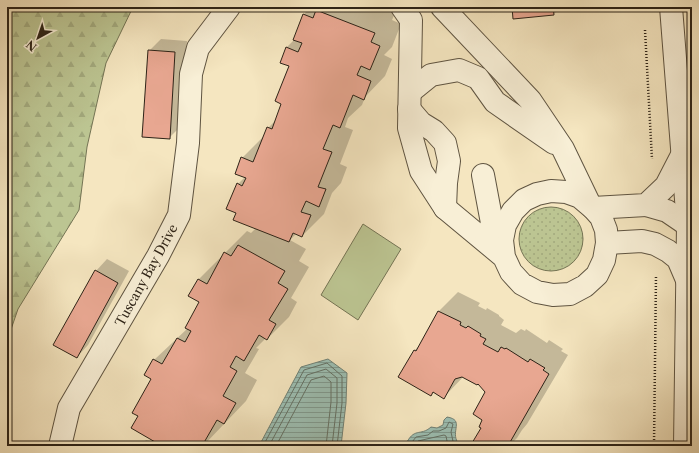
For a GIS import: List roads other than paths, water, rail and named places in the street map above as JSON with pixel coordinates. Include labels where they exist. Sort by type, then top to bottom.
[{"type":"street","name":"Tuscany Bay Drive","points":[[60,446],[69,408],[158,256],[179,215],[188,143],[191,74],[198,48],[229,7]]},
{"type":"street","points":[[402,7],[411,20],[409,128],[421,171],[445,208],[489,232]]},
{"type":"street","points":[[442,7],[530,100],[564,149],[591,205],[601,217],[606,230],[607,243],[604,260],[597,275],[585,286],[570,294],[553,295],[537,292],[522,284],[511,272],[504,256],[489,232],[483,175]]},
{"type":"street","points":[[671,7],[682,155],[691,224],[687,281],[685,446]]},
{"type":"street","points":[[409,101],[431,75],[459,70],[478,78],[495,102],[564,149]]},
{"type":"street","points":[[409,101],[421,123],[434,131],[445,143],[449,161],[446,182],[445,208]]},
{"type":"street","points":[[646,205],[666,186],[682,155]]},
{"type":"street","points":[[489,232],[524,200],[551,190],[566,192],[580,197],[591,205],[646,205],[667,211],[691,224]]},
{"type":"street","points":[[504,256],[502,240],[505,225],[513,211]]},
{"type":"street","points":[[607,243],[655,239],[668,235],[691,224]]},
{"type":"street","points":[[642,241],[655,244],[668,251],[678,259],[687,281]]},
{"type":"water","points":[[328,359],[347,373],[346,403],[341,446],[259,446],[301,367]]},
{"type":"water","points":[[447,417],[452,418],[456,423],[455,434],[458,443],[457,446],[405,446],[411,436],[431,427],[437,428],[443,425],[444,420]]}]
